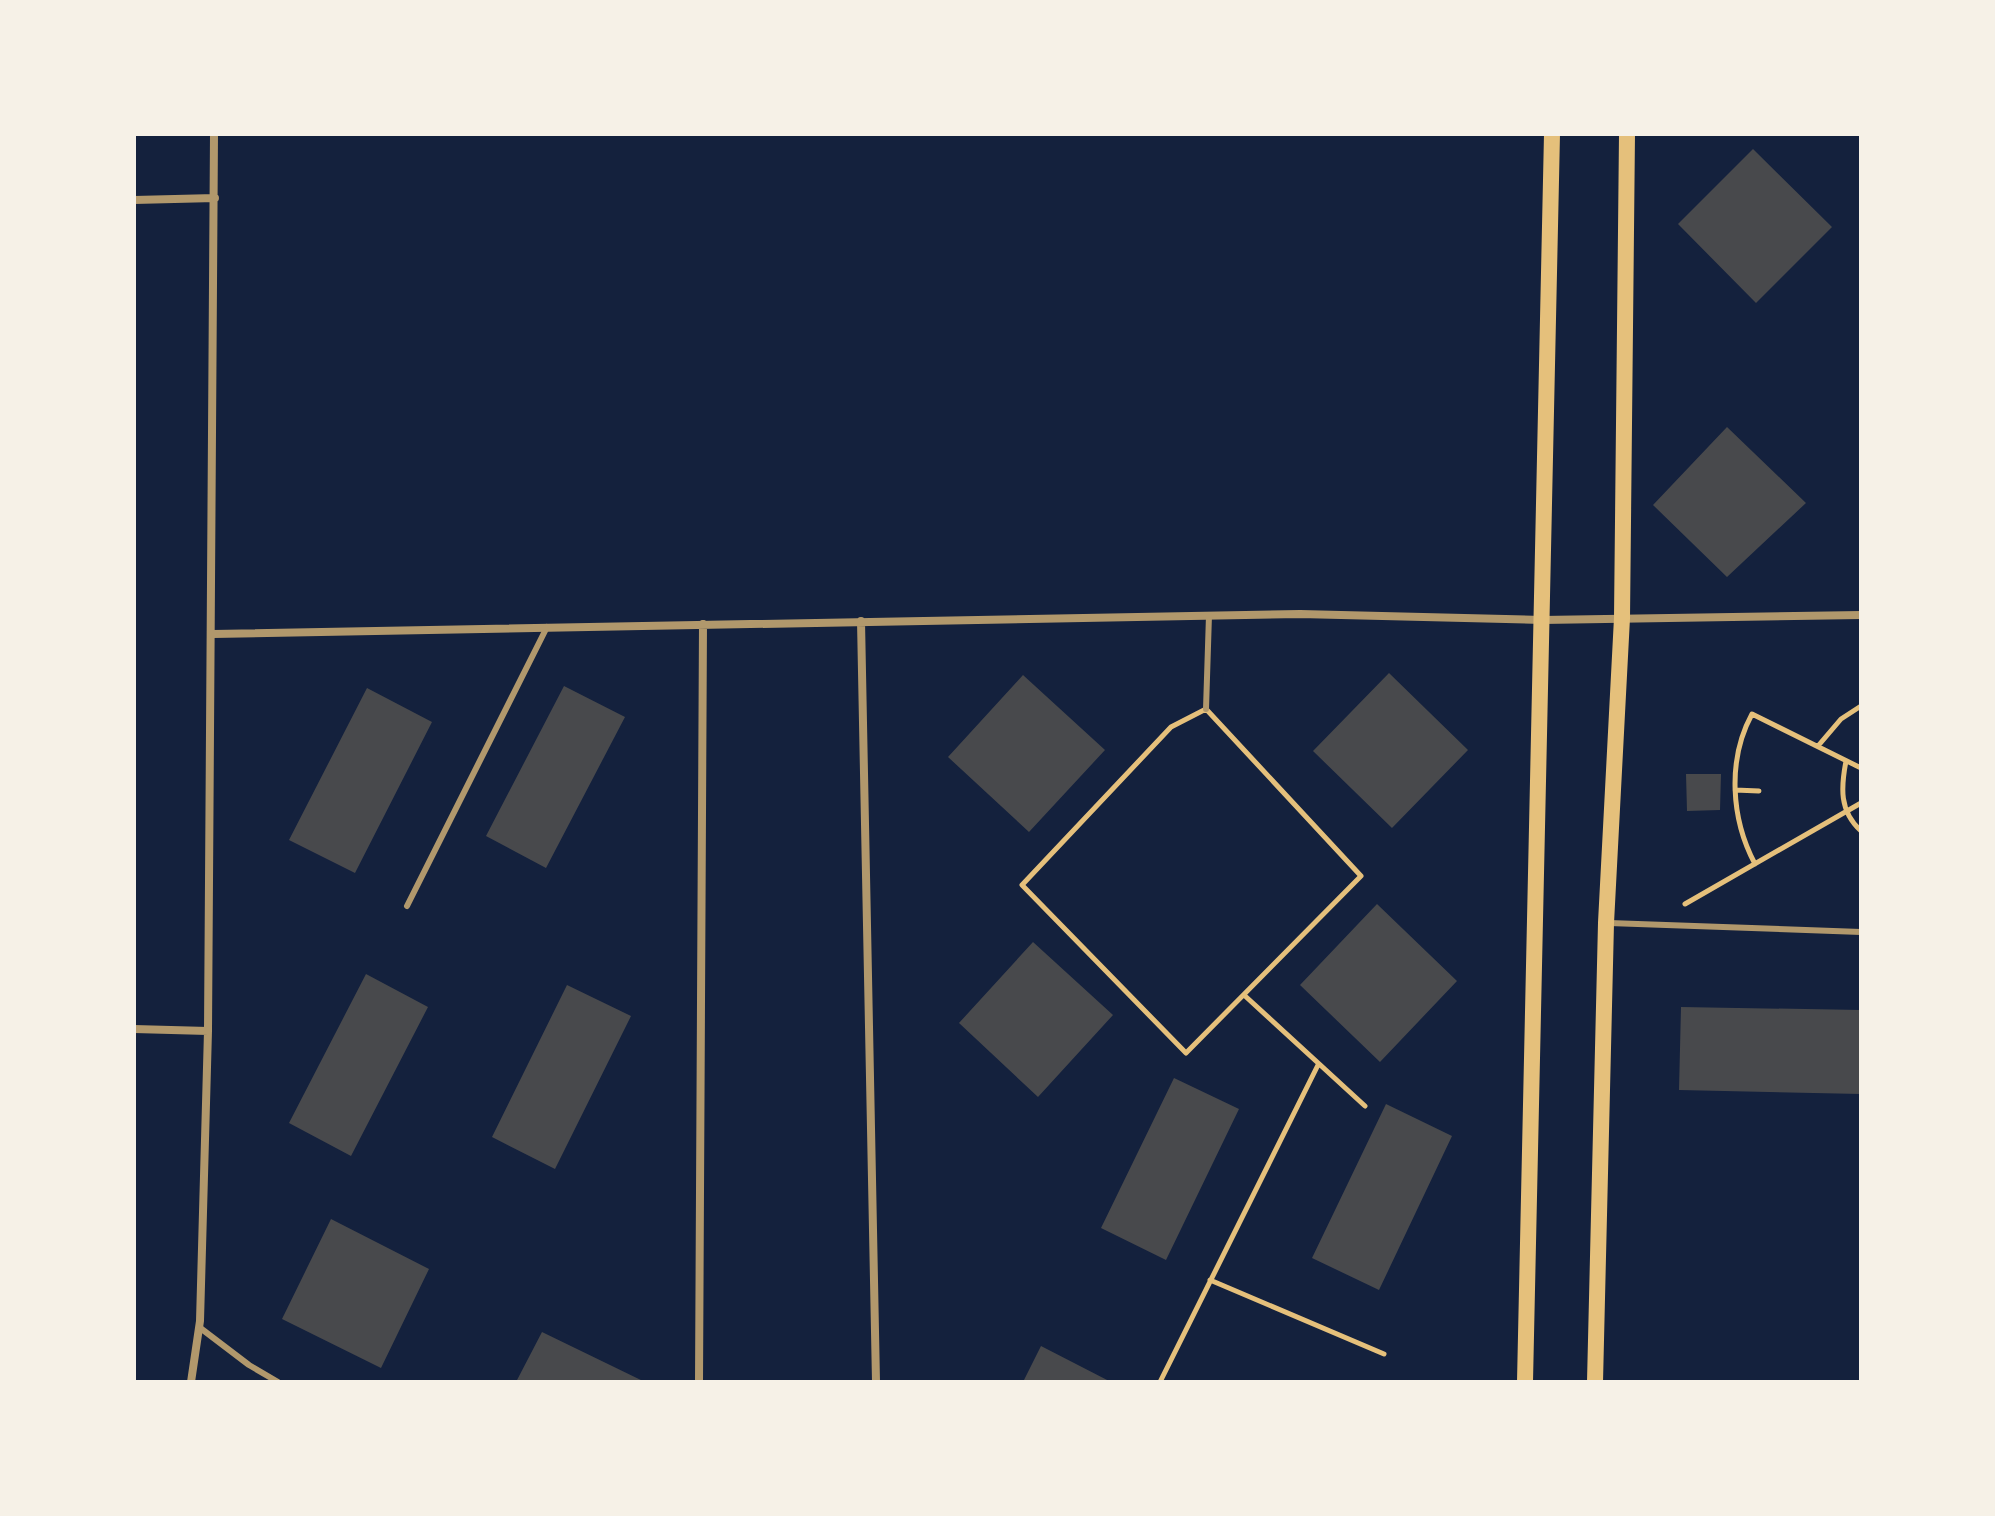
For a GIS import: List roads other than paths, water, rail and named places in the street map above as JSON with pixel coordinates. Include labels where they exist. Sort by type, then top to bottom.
[{"type":"main road","points":[[1525,1382],[1552,134]]},
{"type":"main road","points":[[1595,1382],[1606,923],[1622,618],[1627,134]]},
{"type":"street","points":[[191,1382],[199,1327],[208,1031],[214,134]]},
{"type":"street","points":[[134,200],[215,198]]},
{"type":"street","points":[[213,634],[1209,615],[1542,620],[1861,615]]},
{"type":"street","points":[[861,621],[876,1382]]},
{"type":"street","points":[[699,1382],[703,624]]},
{"type":"street","points":[[134,1029],[208,1031]]},
{"type":"lane","points":[[1206,709],[1209,615]]},
{"type":"lane","points":[[407,906],[547,627]]},
{"type":"lane","points":[[1606,923],[1861,932]]},
{"type":"lane","points":[[199,1327],[249,1365],[278,1382]]}]
